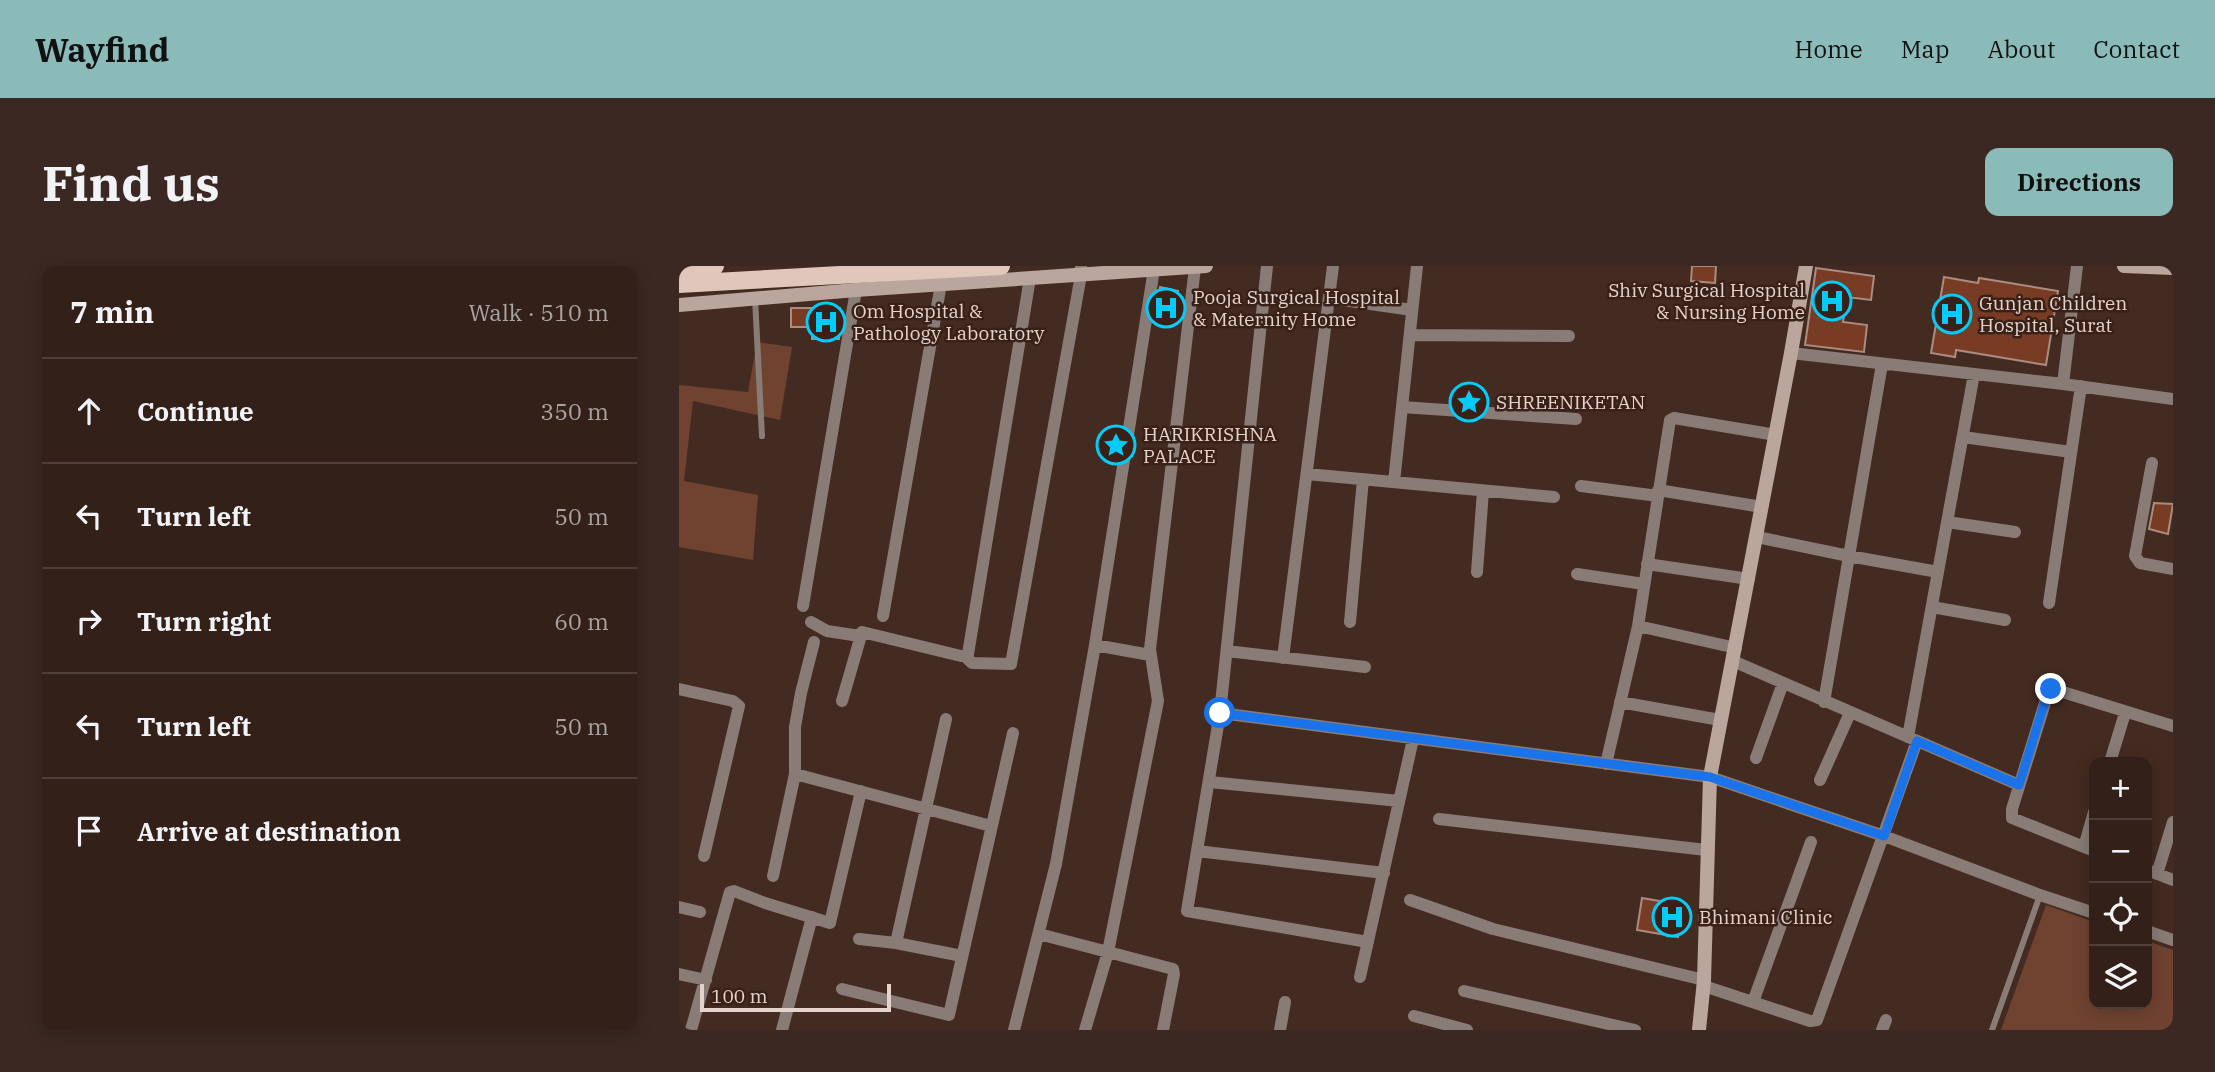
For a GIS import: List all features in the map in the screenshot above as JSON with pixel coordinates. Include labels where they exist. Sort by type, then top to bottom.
[{"type":"main road","points":[[682,281],[715,266]]},
{"type":"main road","points":[[682,281],[1001,266]]},
{"type":"street","points":[[679,305],[1030,278],[1081,270],[1206,266]]},
{"type":"street","points":[[1267,266],[1220,713],[1187,912],[1368,942]]},
{"type":"street","points":[[1283,658],[1333,266]]},
{"type":"street","points":[[1394,482],[1417,266]]},
{"type":"street","points":[[1699,1030],[1704,983],[1710,777],[1806,266]]},
{"type":"street","points":[[2063,384],[2077,266]]},
{"type":"street","points":[[2124,266],[2173,268]]},
{"type":"street","points":[[1085,1030],[1108,952],[1158,701],[1150,655],[1195,267]]},
{"type":"street","points":[[1014,1030],[1056,864],[1095,645],[1154,269]]},
{"type":"street","points":[[842,701],[860,636],[864,632],[965,656],[972,663],[1011,664],[1081,270]]},
{"type":"street","points":[[965,656],[969,649],[1030,278]]},
{"type":"street","points":[[883,616],[941,284]]},
{"type":"street","points":[[803,606],[856,290]]},
{"type":"street","points":[[1329,298],[1412,310]]},
{"type":"street","points":[[1410,335],[1569,336]]},
{"type":"street","points":[[1791,353],[2173,398]]},
{"type":"street","points":[[1824,702],[1882,364]]},
{"type":"street","points":[[1410,900],[1493,929],[1704,983],[1810,1021],[1817,1020],[1884,836],[1912,739],[1932,607],[1974,374]]},
{"type":"street","points":[[2049,603],[2081,386]]},
{"type":"street","points":[[1402,407],[1576,419]]},
{"type":"street","points":[[1606,764],[1638,626],[1669,423],[1674,418],[1776,435]]},
{"type":"street","points":[[1963,436],[2071,452]]},
{"type":"street","points":[[2152,463],[2134,556],[2140,563],[2173,569]]},
{"type":"street","points":[[1307,474],[1554,497]]},
{"type":"street","points":[[1350,622],[1363,479]]},
{"type":"street","points":[[1581,486],[1762,507]]},
{"type":"street","points":[[1477,572],[1483,491]]},
{"type":"street","points":[[1947,522],[2015,532]]},
{"type":"street","points":[[1757,537],[1938,572]]},
{"type":"street","points":[[1647,564],[1749,579]]},
{"type":"street","points":[[1577,574],[1644,584]]},
{"type":"street","points":[[1932,607],[2005,620]]},
{"type":"street","points":[[811,622],[827,631],[860,636]]},
{"type":"street","points":[[1638,626],[1734,655],[1783,683],[1824,702],[2019,785]]},
{"type":"street","points":[[773,876],[795,774],[796,727],[801,693],[814,642]]},
{"type":"street","points":[[1095,645],[1150,655]]},
{"type":"street","points":[[1227,651],[1364,667]]},
{"type":"street","points":[[1756,758],[1783,683]]},
{"type":"street","points":[[679,689],[733,701],[739,706],[704,856]]},
{"type":"street","points":[[2089,849],[2012,818],[2012,809],[2049,690],[2173,726]]},
{"type":"street","points":[[1620,702],[1720,720]]},
{"type":"street","points":[[1220,713],[1710,777],[1884,836],[2089,911]]},
{"type":"street","points":[[1820,780],[1850,713]]},
{"type":"street","points":[[2112,757],[2125,713]]},
{"type":"street","points":[[896,943],[946,719]]},
{"type":"street","points":[[842,989],[949,1015],[1013,733]]},
{"type":"street","points":[[1360,977],[1413,739]]},
{"type":"street","points":[[795,774],[991,826]]},
{"type":"street","points":[[1210,782],[1399,802]]},
{"type":"street","points":[[691,1030],[731,891],[830,923],[861,791]]},
{"type":"street","points":[[1439,819],[1706,850]]},
{"type":"street","points":[[2173,822],[2152,872],[2173,880]]},
{"type":"street","points":[[1753,1002],[1811,842]]},
{"type":"street","points":[[1197,851],[1384,873]]},
{"type":"street","points":[[679,906],[700,912]]},
{"type":"street","points":[[782,1030],[812,918]]},
{"type":"street","points":[[2152,933],[2173,940]]},
{"type":"street","points":[[1039,934],[1173,969],[1163,1030]]},
{"type":"street","points":[[859,939],[962,956]]},
{"type":"street","points":[[679,974],[706,980]]},
{"type":"street","points":[[1464,991],[1635,1030]]},
{"type":"street","points":[[1280,1030],[1285,1002]]},
{"type":"street","points":[[1414,1016],[1467,1030]]},
{"type":"lane","points":[[755,298],[762,436]]},
{"type":"lane","points":[[1992,1030],[2041,895]]},
{"type":"shaded area","points":[[757,342],[792,347],[780,420],[693,401],[684,481],[758,495],[753,560],[679,547],[679,385],[748,392]]},
{"type":"shaded area","points":[[2046,905],[2089,920],[2089,1009],[2152,1009],[2152,943],[2173,950],[2173,1030],[2001,1030]]},
{"type":"building","points":[[1692,266],[1716,266],[1715,283],[1691,281]]},
{"type":"building","points":[[1816,268],[1874,276],[1871,300],[1847,297],[1843,322],[1867,325],[1864,352],[1805,345]]},
{"type":"building","points":[[1944,277],[1978,283],[1979,278],[2058,291],[2046,365],[1956,350],[1955,357],[1931,353]]},
{"type":"building","points":[[1160,287],[1178,291],[1172,321],[1155,318]]},
{"type":"building","points":[[791,308],[840,308],[839,339],[812,339],[812,327],[791,327]]},
{"type":"building","points":[[2154,503],[2173,504],[2168,534],[2149,529]]},
{"type":"building","points":[[1642,898],[1683,905],[1678,937],[1637,930]]},
{"type":"place","name":"Shiv Surgical Hospital & Nursing Home","points":[[1832,301]]},
{"type":"place","name":"Pooja Surgical Hospital & Maternity Home","points":[[1166,308]]},
{"type":"place","name":"Gunjan Children Hospital, Surat","points":[[1952,314]]},
{"type":"place","name":"Om Hospital & Pathology Laboratory","points":[[826,322]]},
{"type":"place","name":"SHREENIKETAN","points":[[1469,402]]},
{"type":"place","name":"HARIKRISHNA PALACE","points":[[1116,445]]},
{"type":"place","name":"Bhimani Clinic","points":[[1672,917]]},
{"type":"route","points":[[1220,713],[1710,777],[1884,836],[1917,741],[2019,785],[2051,689]]}]
